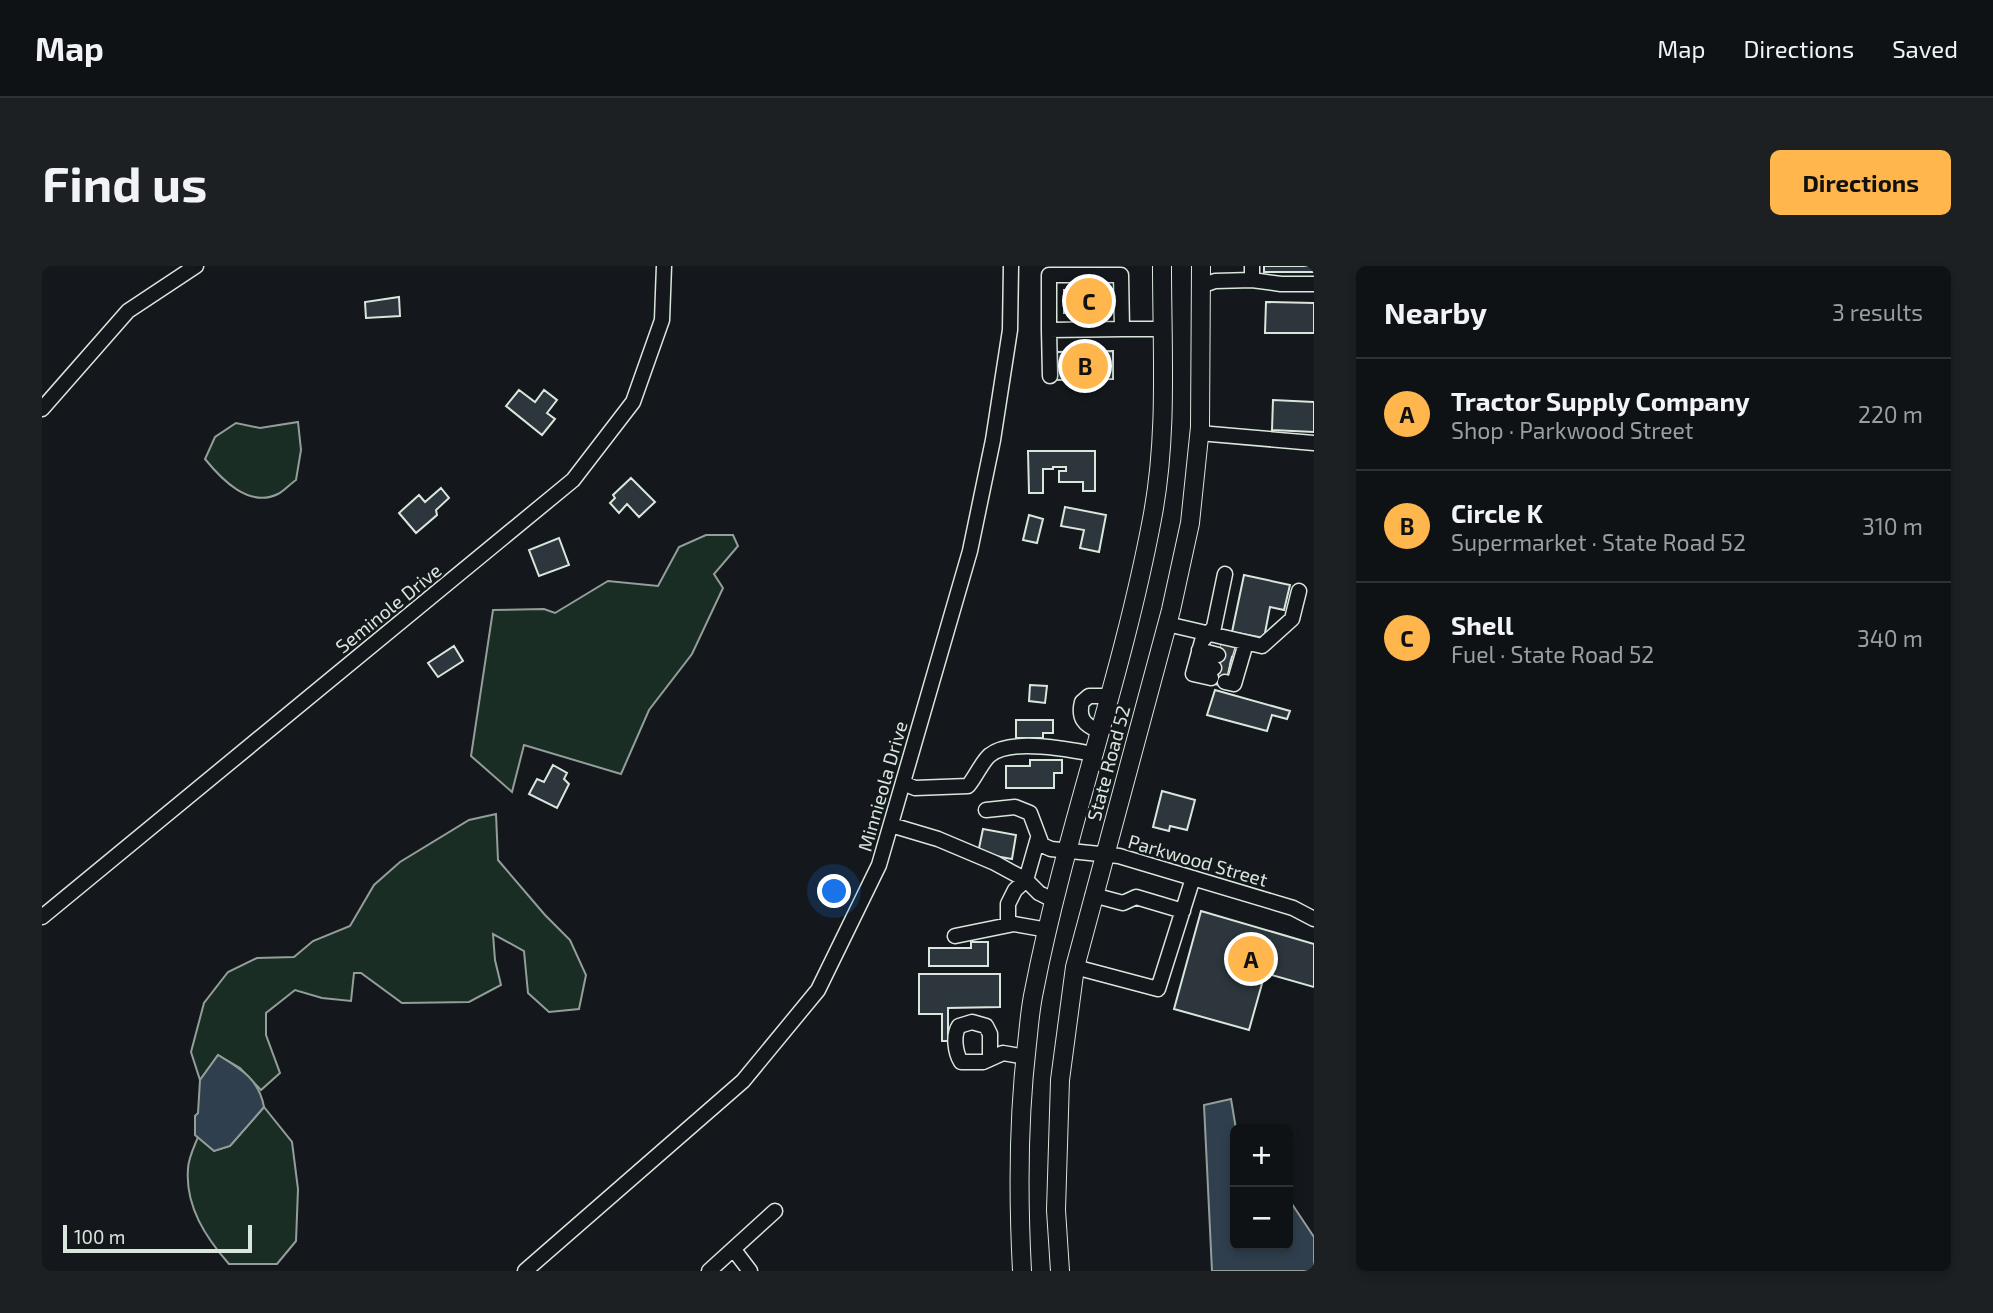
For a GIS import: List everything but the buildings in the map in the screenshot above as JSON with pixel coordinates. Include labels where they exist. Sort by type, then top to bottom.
[{"type":"main road","name":"State Road 52","points":[[1022,1271],[1019,1141],[1033,993],[1134,601],[1153,517],[1163,425],[1162,266]]},
{"type":"main road","name":"State Road 52","points":[[1060,1271],[1056,1210],[1060,1080],[1075,967],[1167,624],[1190,523],[1199,433],[1201,266]]},
{"type":"street","points":[[42,409],[128,311],[195,266]]},
{"type":"street","name":"Seminole Drive","points":[[42,918],[573,480],[633,402],[662,320],[664,266]]},
{"type":"street","name":"Minnieola Drive","points":[[524,1271],[743,1081],[818,990],[880,865],[970,551],[981,502],[1010,330],[1011,266]]},
{"type":"street","points":[[1050,376],[1049,275],[1086,271],[1121,275],[1122,329]]},
{"type":"street","points":[[1201,286],[1252,273],[1281,284],[1314,284]]},
{"type":"street","points":[[1049,330],[1162,329]]},
{"type":"street","points":[[1199,433],[1314,443]]},
{"type":"street","points":[[1225,574],[1214,626],[1201,647],[1193,674],[1262,646],[1292,619],[1300,591]]},
{"type":"street","points":[[1167,624],[1201,647],[1229,661]]},
{"type":"street","points":[[1201,647],[1229,661]]},
{"type":"street","points":[[1099,731],[1081,719],[1082,702],[1089,696],[1109,696]]},
{"type":"street","points":[[903,783],[915,788],[968,786],[990,755],[1013,746],[1070,749],[1093,754]]},
{"type":"street","points":[[986,810],[1015,807],[1030,813],[1042,845],[1068,852]]},
{"type":"street","points":[[891,825],[938,839],[995,863],[1026,880],[1039,894],[1055,901]]},
{"type":"street","points":[[1008,925],[1008,904],[1015,890],[1026,880],[1038,838]]},
{"type":"street","name":"Parkwood Street","points":[[1068,852],[1105,853],[1293,908],[1314,919]]},
{"type":"street","points":[[1075,967],[1158,989],[1193,878]]},
{"type":"street","points":[[1093,895],[1123,902],[1136,897],[1183,911]]},
{"type":"street","points":[[956,936],[1008,925],[1026,925],[1048,930]]},
{"type":"street","points":[[990,1058],[1003,1053],[1026,1057]]},
{"type":"street","points":[[709,1271],[775,1211]]},
{"type":"street","points":[[734,1250],[750,1271]]},
{"type":"green space","points":[[298,422],[301,450],[296,480],[278,494],[267,497],[247,495],[228,483],[205,459],[215,437],[236,423],[260,428]]},
{"type":"green space","points":[[706,535],[733,535],[738,546],[714,574],[723,588],[692,654],[649,710],[621,774],[524,745],[512,792],[471,756],[493,610],[544,609],[555,613],[608,581],[658,586],[679,547]]},
{"type":"green space","points":[[496,814],[498,860],[570,940],[586,975],[579,1009],[549,1012],[528,993],[524,951],[493,934],[501,985],[469,1002],[402,1003],[361,973],[354,973],[351,1001],[322,998],[295,990],[266,1013],[266,1035],[280,1073],[261,1090],[240,1068],[218,1055],[200,1080],[191,1052],[204,1003],[228,972],[257,958],[294,957],[313,941],[350,926],[374,885],[400,862],[469,820]]},
{"type":"green space","points":[[264,1107],[292,1142],[298,1189],[296,1241],[277,1264],[229,1264],[199,1221],[190,1196],[189,1161],[198,1137],[214,1151],[230,1146]]},
{"type":"water","points":[[218,1055],[248,1076],[258,1089],[264,1107],[230,1146],[214,1151],[195,1135],[195,1116],[198,1113],[200,1080]]},
{"type":"water","points":[[1231,1099],[1235,1124],[1230,1124],[1230,1250],[1293,1250],[1293,1206],[1314,1237],[1314,1271],[1212,1271],[1204,1105]]},
{"type":"tunnel","points":[[1221,645],[1234,649]]},
{"type":"tunnel","points":[[1214,668],[1228,671]]},
{"type":"place","name":"Shell","points":[[1089,301]]},
{"type":"place","name":"Circle K","points":[[1085,366]]},
{"type":"place","name":"Tractor Supply Company","points":[[1251,959]]}]
